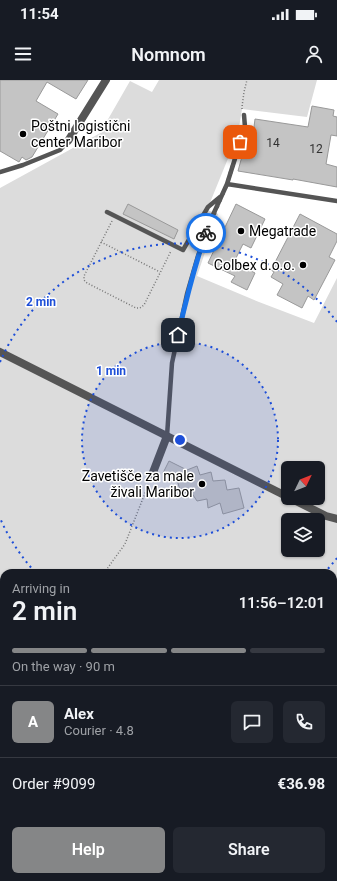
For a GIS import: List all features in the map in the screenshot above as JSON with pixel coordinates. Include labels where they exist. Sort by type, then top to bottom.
[{"type":"street","points":[[68,141],[106,80]]},
{"type":"street","points":[[0,352],[281,494]]},
{"type":"street","points":[[152,475],[167,436]]},
{"type":"street","points":[[303,505],[326,516],[337,519]]},
{"type":"lane","points":[[167,436],[172,362],[187,294],[198,256],[212,217],[227,184],[245,127],[244,115]]},
{"type":"lane","points":[[0,172],[23,165],[60,150],[68,141]]},
{"type":"lane","points":[[227,184],[337,201]]},
{"type":"lane","points":[[107,212],[183,250],[208,207],[221,196]]},
{"type":"path","points":[[244,115],[242,107],[247,80]]},
{"type":"path","points":[[115,216],[84,276],[84,280],[87,283],[136,308],[140,308],[144,305],[174,246]]},
{"type":"path","points":[[101,242],[160,272]]},
{"type":"path","points":[[107,569],[124,544],[152,475]]},
{"type":"shaded area","points":[[159,80],[317,80],[307,117],[242,109],[238,134],[207,210],[218,214],[197,276],[314,323],[337,278],[337,569],[0,569],[0,188],[104,131],[103,128],[130,81],[152,92]]},
{"type":"building","name":"Poštni logistični center Maribor","points":[[0,80],[88,80],[76,99],[47,82],[36,101],[58,114],[32,157],[26,160],[22,157],[19,162],[0,151]]},
{"type":"building","points":[[312,106],[334,110],[333,116],[337,117],[337,136],[331,135],[326,164],[337,167],[337,187],[238,171],[254,127],[255,119],[308,127]]},
{"type":"building","points":[[128,204],[178,230],[174,239],[123,214]]},
{"type":"building","name":"Megatrade","points":[[236,204],[265,219],[251,248],[243,244],[234,262],[255,273],[247,290],[231,282],[235,276],[208,263]]},
{"type":"building","name":"Colbex d.o.o.","points":[[300,214],[337,234],[337,241],[329,257],[335,260],[314,300],[308,296],[302,308],[277,295],[283,284],[271,277],[274,272],[271,270]]},
{"type":"building","name":"Zavetišče za male živali Maribor","points":[[169,461],[187,470],[197,466],[200,475],[211,472],[213,481],[225,480],[227,490],[239,488],[244,508],[223,514],[220,503],[208,508],[207,499],[197,501],[191,492],[181,493],[177,480],[163,473]]},
{"type":"way so far","points":[[206,233],[227,184],[240,142]]},
{"type":"place","name":"Poštni logistični center Maribor","points":[[23,134]]},
{"type":"place","name":"Megatrade","points":[[241,231]]},
{"type":"place","name":"Colbex d.o.o.","points":[[303,265]]},
{"type":"place","name":"Zavetišče za male živali Maribor","points":[[202,484]]},
{"type":"route","points":[[178,335],[187,294],[206,233]]}]
